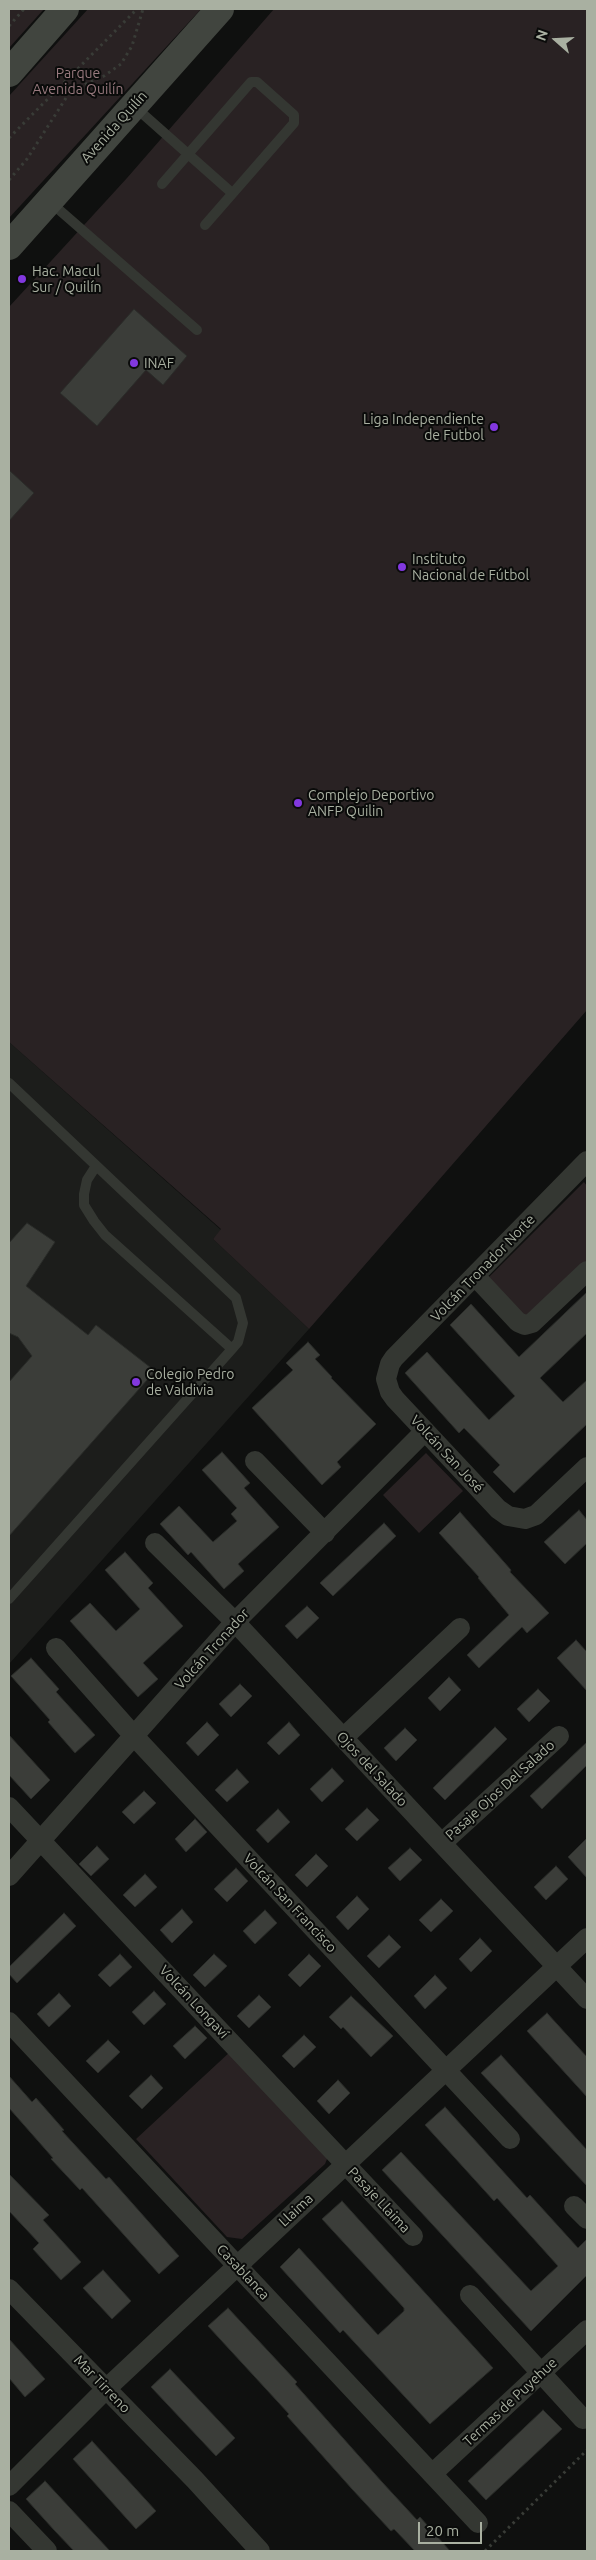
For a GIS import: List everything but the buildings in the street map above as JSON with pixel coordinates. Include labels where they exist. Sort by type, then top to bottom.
[{"type":"main road","points":[[9,73],[65,9]]},
{"type":"main road","name":"Avenida Quilín","points":[[9,246],[220,9]]},
{"type":"street","name":"Volcán Tronador Norte","points":[[386,1379],[390,1364],[394,1358],[585,1168]]},
{"type":"street","points":[[475,1276],[518,1322],[524,1325],[532,1323],[587,1271]]},
{"type":"street","name":"Volcán San José","points":[[386,1379],[390,1392],[498,1509],[508,1516],[519,1519],[531,1517],[540,1512],[587,1466]]},
{"type":"street","name":"Volcán Tronador","points":[[9,1876],[235,1622],[425,1431]]},
{"type":"street","points":[[255,1461],[325,1533]]},
{"type":"street","name":"Ojos del Salado","points":[[154,1543],[235,1622],[587,1999]]},
{"type":"street","points":[[343,1738],[460,1628]]},
{"type":"street","name":"Volcán San Francisco","points":[[56,1648],[134,1736],[445,2071]]},
{"type":"street","name":"Pasaje Ojos Del Salado","points":[[442,1843],[559,1736]]},
{"type":"street","name":"Volcán Longaví","points":[[9,1807],[346,2164]]},
{"type":"street","name":"Llaima","points":[[9,2486],[106,2388],[587,1938]]},
{"type":"street","name":"Casablanca","points":[[9,2022],[478,2522]]},
{"type":"street","points":[[445,2071],[510,2139]]},
{"type":"street","name":"Pasaje Llaima","points":[[346,2164],[413,2236]]},
{"type":"street","name":"Mar Tirreno","points":[[9,2289],[195,2480],[260,2551]]},
{"type":"street","points":[[470,2295],[583,2419]]},
{"type":"street","name":"Termas de Puyehue","points":[[432,2474],[587,2330]]},
{"type":"street","points":[[9,2511],[47,2551]]},
{"type":"lane","points":[[162,184],[251,82],[257,82],[294,115],[294,123],[205,225]]},
{"type":"lane","points":[[134,106],[232,193]]},
{"type":"lane","points":[[48,201],[197,330]]},
{"type":"lane","points":[[9,1083],[236,1298],[243,1323],[238,1342],[9,1599]]},
{"type":"lane","points":[[96,1166],[87,1180],[84,1194],[84,1205],[94,1221],[105,1235],[232,1349]]},
{"type":"path","points":[[9,26],[24,9]]},
{"type":"path","points":[[9,138],[136,9]]},
{"type":"path","points":[[9,180],[27,159],[66,98],[79,87],[104,76],[120,64],[132,46],[143,9]]},
{"type":"path","points":[[485,2551],[587,2450]]},
{"type":"shaded area","name":"Colegio Pedro de Valdivia","points":[[9,1042],[221,1230],[213,1239],[309,1329],[9,1664]]},
{"type":"green space","points":[[9,9],[44,9],[9,48]]},
{"type":"green space","name":"Parque Avenida Quilín","points":[[88,9],[201,9],[9,218],[9,96]]},
{"type":"green space","name":"Complejo Deportivo ANFP Quilin","points":[[274,9],[587,9],[587,1010],[309,1329],[213,1239],[221,1229],[9,1042],[9,307],[127,178]]},
{"type":"green space","points":[[584,1182],[587,1186],[587,1264],[528,1320],[487,1279]]},
{"type":"green space","points":[[426,1453],[463,1491],[419,1533],[383,1495]]},
{"type":"green space","points":[[231,2051],[329,2154],[325,2164],[242,2239],[227,2237],[136,2139]]},
{"type":"place","name":"Hac. Macul Sur / Quilín","points":[[22,279]]},
{"type":"place","name":"INAF","points":[[134,363]]},
{"type":"place","name":"Liga Independiente de Futbol","points":[[494,427]]},
{"type":"place","name":"Instituto Nacional de Fútbol","points":[[402,567]]},
{"type":"place","name":"Complejo Deportivo ANFP Quilin","points":[[298,803]]},
{"type":"place","name":"Colegio Pedro de Valdivia","points":[[136,1382]]}]
